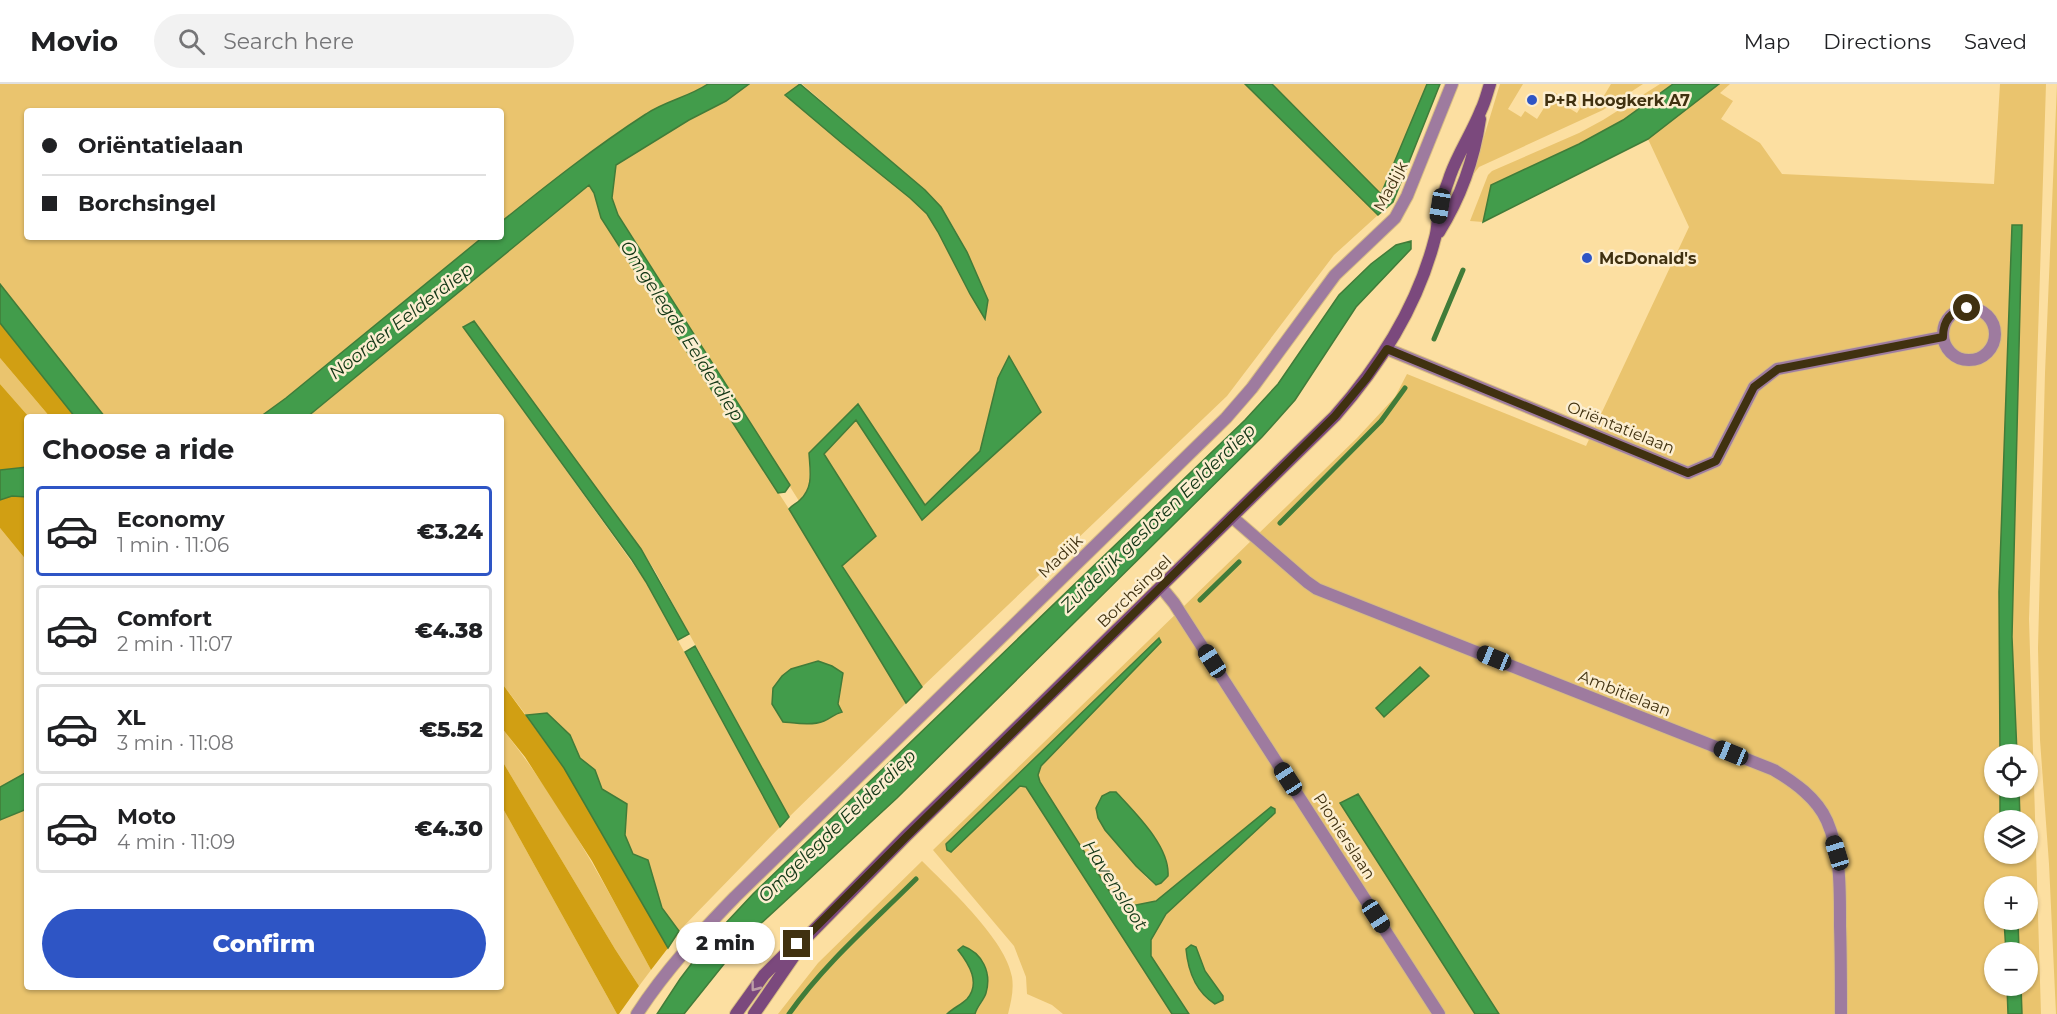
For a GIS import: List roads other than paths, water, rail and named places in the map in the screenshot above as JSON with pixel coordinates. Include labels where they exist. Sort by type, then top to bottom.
[{"type":"main road","name":"Borchsingel","points":[[736,1014],[764,975],[808,935],[914,828],[1335,416],[1364,382],[1387,349],[1425,269],[1435,238],[1440,206],[1451,173],[1481,110],[1490,84]]},
{"type":"main road","name":"Borchsingel","points":[[754,1014],[808,935]]},
{"type":"street","name":"Madijk","points":[[637,1014],[653,989],[688,946],[735,897],[1226,418],[1335,275],[1395,218],[1407,196],[1452,84]]},
{"type":"street","points":[[1958,309],[1982,311],[1989,317],[1995,331],[1988,352],[1975,359],[1966,360],[1950,353],[1943,337],[1946,320],[1958,309]]},
{"type":"street","name":"Oriëntatielaan","points":[[1387,349],[1688,473],[1716,461],[1754,387],[1778,369],[1943,337]]},
{"type":"street","name":"Ambitielaan","points":[[1232,517],[1317,589],[1774,770],[1796,784],[1814,801],[1827,820],[1837,853],[1840,894],[1841,1014]]},
{"type":"street","name":"Pionierslaan","points":[[1161,587],[1174,603],[1439,1014]]},
{"type":"water","points":[[708,84],[749,84],[726,101],[689,120],[616,165],[612,198],[618,215],[790,485],[785,492],[778,493],[601,218],[594,193],[589,185],[311,414],[264,414],[479,240],[504,240],[504,220],[554,180],[653,110]]},
{"type":"water","points":[[800,84],[925,190],[941,207],[967,252],[988,300],[985,319],[927,214],[785,95]]},
{"type":"water","points":[[1245,84],[1272,84],[1381,194],[1427,84],[1440,84],[1393,202],[1378,215]]},
{"type":"water","points":[[1673,84],[1719,84],[1648,139],[1483,222],[1491,185],[1579,144],[1623,120]]},
{"type":"water","points":[[2012,225],[2022,225],[2012,637],[2017,744],[2000,744],[1999,592]]},
{"type":"water","points":[[1411,241],[1411,249],[1356,307],[1295,400],[1262,437],[897,798],[744,939],[684,1014],[657,1014],[708,942],[753,894],[1245,420],[1278,384],[1339,295],[1371,264],[1396,245]]},
{"type":"water","points":[[0,284],[103,414],[73,414],[0,323]]},
{"type":"water","points":[[474,321],[641,549],[689,634],[678,640],[632,560],[463,327]]},
{"type":"water","points":[[1009,356],[1041,412],[922,520],[856,420],[824,454],[876,536],[842,566],[922,687],[906,703],[789,509],[807,490],[810,478],[809,453],[858,404],[925,505],[980,451],[998,378]]},
{"type":"water","points":[[24,467],[24,497],[12,496],[0,500],[0,470]]},
{"type":"water","points":[[1159,638],[1161,642],[1041,766],[1038,775],[1040,782],[1111,894],[1131,906],[1156,901],[1271,807],[1275,809],[1275,813],[1166,914],[1151,940],[1151,956],[1189,1014],[1172,1014],[1026,787],[1020,786],[951,852],[947,850],[946,844]]},
{"type":"water","points":[[695,646],[789,817],[780,827],[685,652]]},
{"type":"water","points":[[818,661],[843,673],[838,704],[842,712],[814,723],[783,722],[772,704],[773,688],[791,669]]},
{"type":"water","points":[[1420,667],[1429,676],[1384,717],[1376,708]]},
{"type":"water","points":[[547,713],[570,735],[580,758],[595,770],[602,789],[627,804],[625,835],[633,854],[648,860],[662,908],[679,931],[668,948],[564,768],[526,715]]},
{"type":"water","points":[[24,774],[24,810],[0,820],[0,787]]},
{"type":"water","points":[[1116,792],[1157,842],[1167,865],[1168,876],[1161,883],[1156,885],[1136,866],[1105,830],[1098,818],[1096,808],[1102,796]]},
{"type":"water","points":[[1358,794],[1499,1014],[1475,1014],[1340,803]]},
{"type":"water","points":[[2000,798],[2019,798],[2020,810],[2000,810]]},
{"type":"water","points":[[2005,930],[2018,930],[2019,942],[2005,942]]},
{"type":"water","points":[[1191,945],[1196,947],[1205,971],[1223,996],[1223,1000],[1215,1004],[1198,987],[1191,973],[1186,949]]},
{"type":"water","points":[[963,946],[975,953],[984,964],[988,985],[975,1014],[947,1014],[967,999],[973,987],[972,974],[958,950]]},
{"type":"water","points":[[2007,996],[2021,996],[2022,1014],[2008,1014]]},
{"type":"waterway","points":[[1434,339],[1463,270]]},
{"type":"waterway","points":[[1280,523],[1381,421],[1405,388]]},
{"type":"waterway","points":[[1200,600],[1239,562]]},
{"type":"waterway","points":[[789,1014],[833,961],[916,879]]},
{"type":"place","name":"P+R Hoogkerk A7","points":[[1532,100]]},
{"type":"place","name":"McDonald's","points":[[1587,258]]},
{"type":"water label","name":"Noorder Eelderdiep","points":[[401,321]]},
{"type":"water label","name":"Omgelegde Eelderdiep","points":[[682,331]]},
{"type":"water label","name":"Zuidelijk gesloten Eelderdiep","points":[[1158,518]]},
{"type":"water label","name":"Omgelegde Eelderdiep","points":[[837,826]]},
{"type":"water label","name":"Havensloot","points":[[1115,885]]}]
